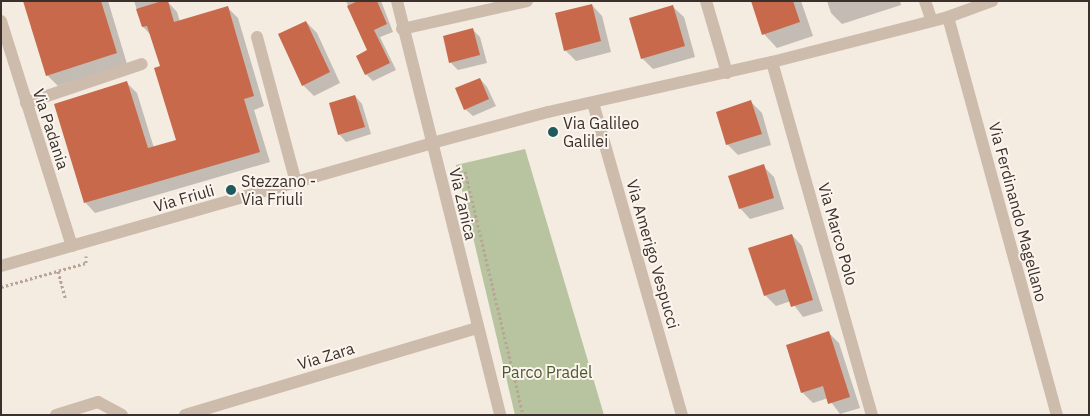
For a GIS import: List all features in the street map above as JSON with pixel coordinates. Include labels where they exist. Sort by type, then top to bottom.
[{"type":"street","name":"Via Zanica","points":[[397,1],[402,30],[432,143],[476,328],[500,415]]},
{"type":"street","points":[[402,30],[526,1]]},
{"type":"street","points":[[706,1],[727,73]]},
{"type":"street","points":[[925,1],[932,21]]},
{"type":"street","points":[[432,143],[593,103],[772,62],[948,17],[992,1]]},
{"type":"street","name":"Via Ferdinando Magellano","points":[[948,17],[1057,415]]},
{"type":"street","name":"Via Padania","points":[[1,21],[72,246]]},
{"type":"street","points":[[257,37],[296,183]]},
{"type":"street","name":"Via Marco Polo","points":[[772,62],[872,415]]},
{"type":"street","points":[[26,103],[142,64]]},
{"type":"street","name":"Via Amerigo Vespucci","points":[[593,103],[682,415]]},
{"type":"street","name":"Via Friuli","points":[[1,266],[432,143]]},
{"type":"street","name":"Via Zara","points":[[185,415],[476,328]]},
{"type":"street","points":[[56,415],[98,402],[122,415]]},
{"type":"path","points":[[465,171],[523,415]]},
{"type":"path","points":[[1,287],[86,263],[86,242]]},
{"type":"path","points":[[58,271],[66,300]]},
{"type":"green space","name":"Parco Pradel","points":[[525,149],[604,415],[515,415],[456,165]]},
{"type":"building","points":[[23,1],[101,1],[117,53],[46,76]]},
{"type":"building","points":[[168,1],[174,22],[228,6],[254,96],[244,99],[260,152],[84,203],[54,104],[127,81],[148,148],[176,140],[154,68],[160,66],[147,26],[142,27],[136,9]]},
{"type":"building","points":[[358,1],[377,1],[387,24],[374,30],[390,63],[365,75],[356,56],[367,50],[347,6]]},
{"type":"building","points":[[751,1],[793,1],[800,22],[762,35]]},
{"type":"building","points":[[592,4],[601,41],[564,51],[555,13]]},
{"type":"building","points":[[673,5],[685,46],[641,59],[629,18]]},
{"type":"building","points":[[306,21],[330,72],[302,86],[278,34]]},
{"type":"building","points":[[473,28],[480,55],[449,63],[443,36]]},
{"type":"building","points":[[480,78],[489,99],[464,110],[455,88]]},
{"type":"building","points":[[355,95],[365,127],[338,135],[329,103]]},
{"type":"building","points":[[751,100],[762,134],[726,145],[716,112]]},
{"type":"building","points":[[764,164],[774,198],[739,209],[728,176]]},
{"type":"building","points":[[792,234],[813,300],[791,307],[785,289],[764,296],[748,248]]},
{"type":"building","points":[[829,331],[850,397],[828,404],[823,386],[801,393],[786,345]]},
{"type":"place","name":"Via Galileo Galilei","points":[[553,132]]},
{"type":"place","name":"Stezzano - Via Friuli","points":[[231,190]]}]
